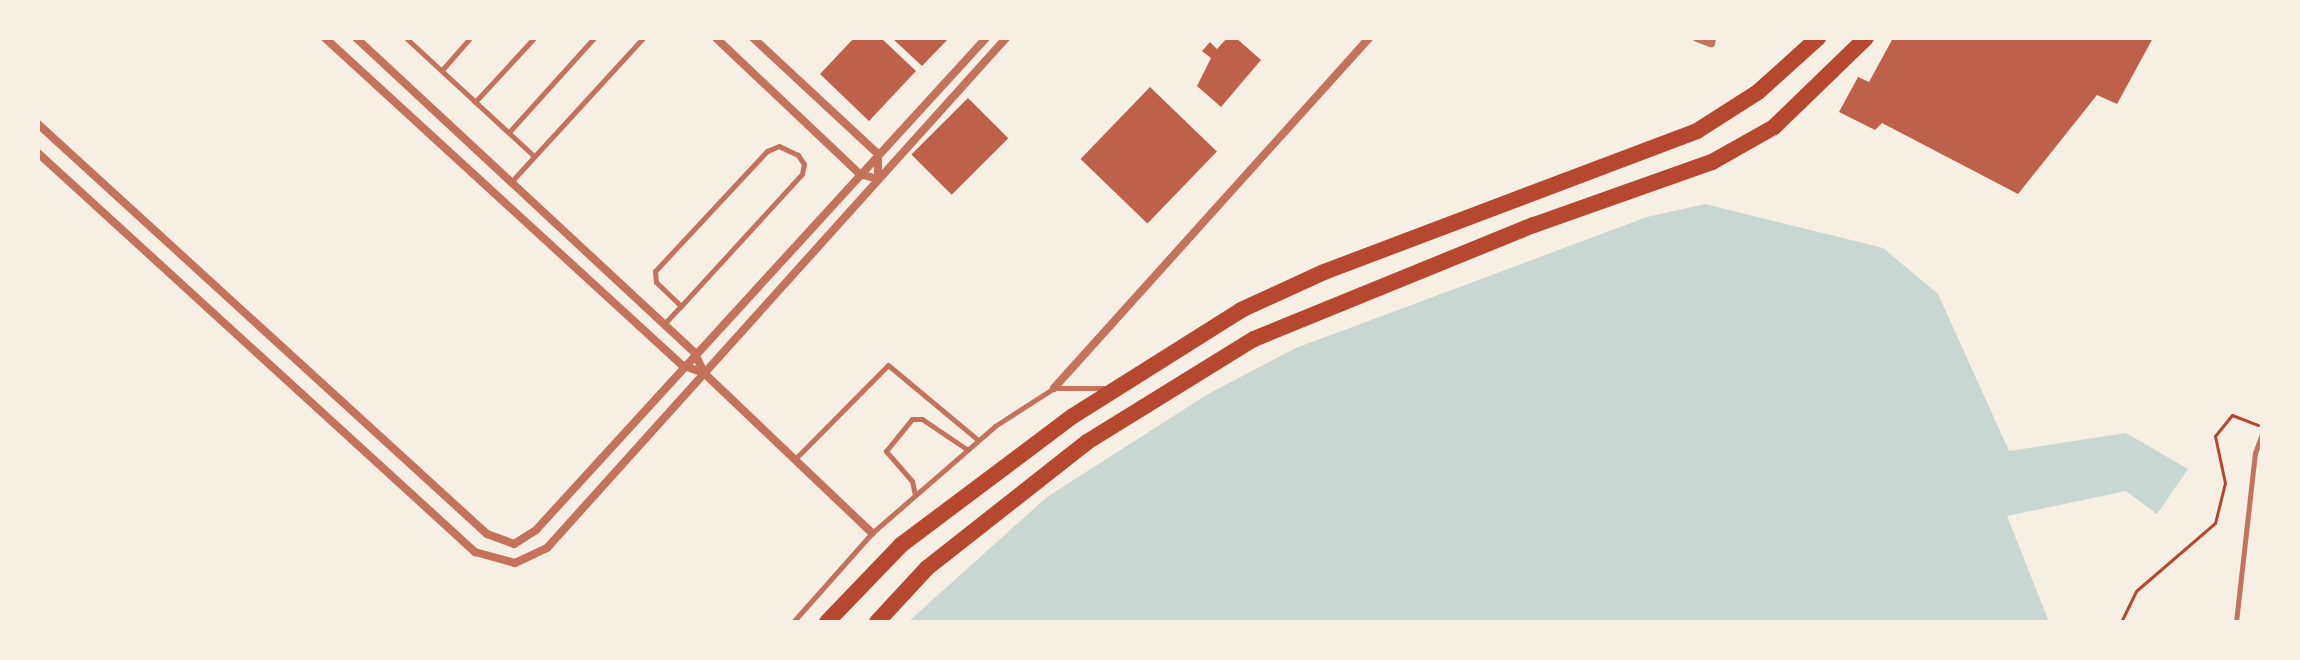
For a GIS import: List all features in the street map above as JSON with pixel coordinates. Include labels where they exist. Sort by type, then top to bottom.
[{"type":"main road","points":[[827,622],[901,545],[1118,388],[1241,310],[1324,272],[1697,131],[1758,92],[1818,38]]},
{"type":"main road","points":[[877,622],[927,568],[1087,442],[1254,339],[1534,225],[1712,162],[1774,127],[1866,38]]},
{"type":"street","points":[[325,38],[682,365],[704,373]]},
{"type":"street","points":[[356,38],[694,352],[704,373],[872,533]]},
{"type":"street","points":[[716,38],[860,174],[878,179]]},
{"type":"street","points":[[753,38],[878,154],[878,179]]},
{"type":"street","points":[[38,124],[487,534],[514,544],[536,530],[682,365],[986,38]]},
{"type":"street","points":[[38,153],[475,552],[515,563],[547,548],[1006,38]]},
{"type":"street","points":[[1054,388],[1369,38]]},
{"type":"street","points":[[1697,38],[1711,43],[1712,38]]},
{"type":"lane","points":[[406,38],[534,156]]},
{"type":"lane","points":[[442,71],[470,38]]},
{"type":"lane","points":[[475,102],[534,38]]},
{"type":"lane","points":[[509,133],[594,38]]},
{"type":"lane","points":[[511,182],[643,38]]},
{"type":"lane","points":[[664,324],[681,306],[802,174],[804,164],[798,155],[779,146],[767,151],[655,271],[656,282],[681,306]]},
{"type":"lane","points":[[795,460],[888,365],[978,440]]},
{"type":"lane","points":[[793,622],[872,533],[978,440],[1054,388],[1118,388]]},
{"type":"lane","points":[[915,495],[912,481],[886,451],[912,419],[922,419],[968,450]]},
{"type":"lane","points":[[2236,622],[2255,453],[2262,434]]},
{"type":"path","points":[[2121,622],[2136,591],[2215,523],[2225,483],[2215,436],[2232,415],[2262,426]]},
{"type":"shaded area","points":[[1705,204],[1883,248],[1938,294],[2009,451],[2126,433],[2188,469],[2157,514],[2126,491],[2007,516],[2049,622],[908,622],[1047,497],[1208,394],[1296,348],[1647,217]]},
{"type":"building","points":[[854,38],[881,38],[916,71],[869,121],[820,74]]},
{"type":"building","points":[[892,38],[949,38],[922,66]]},
{"type":"building","points":[[1227,38],[1236,38],[1261,60],[1221,107],[1197,86],[1211,58],[1202,51],[1210,42],[1217,49]]},
{"type":"building","points":[[1893,38],[2153,38],[2117,104],[2097,95],[2018,194],[1882,123],[1875,130],[1839,112],[1858,77],[1869,82]]},
{"type":"building","points":[[1150,87],[1217,152],[1147,224],[1081,159]]},
{"type":"building","points":[[968,98],[1008,138],[952,195],[911,155]]}]
